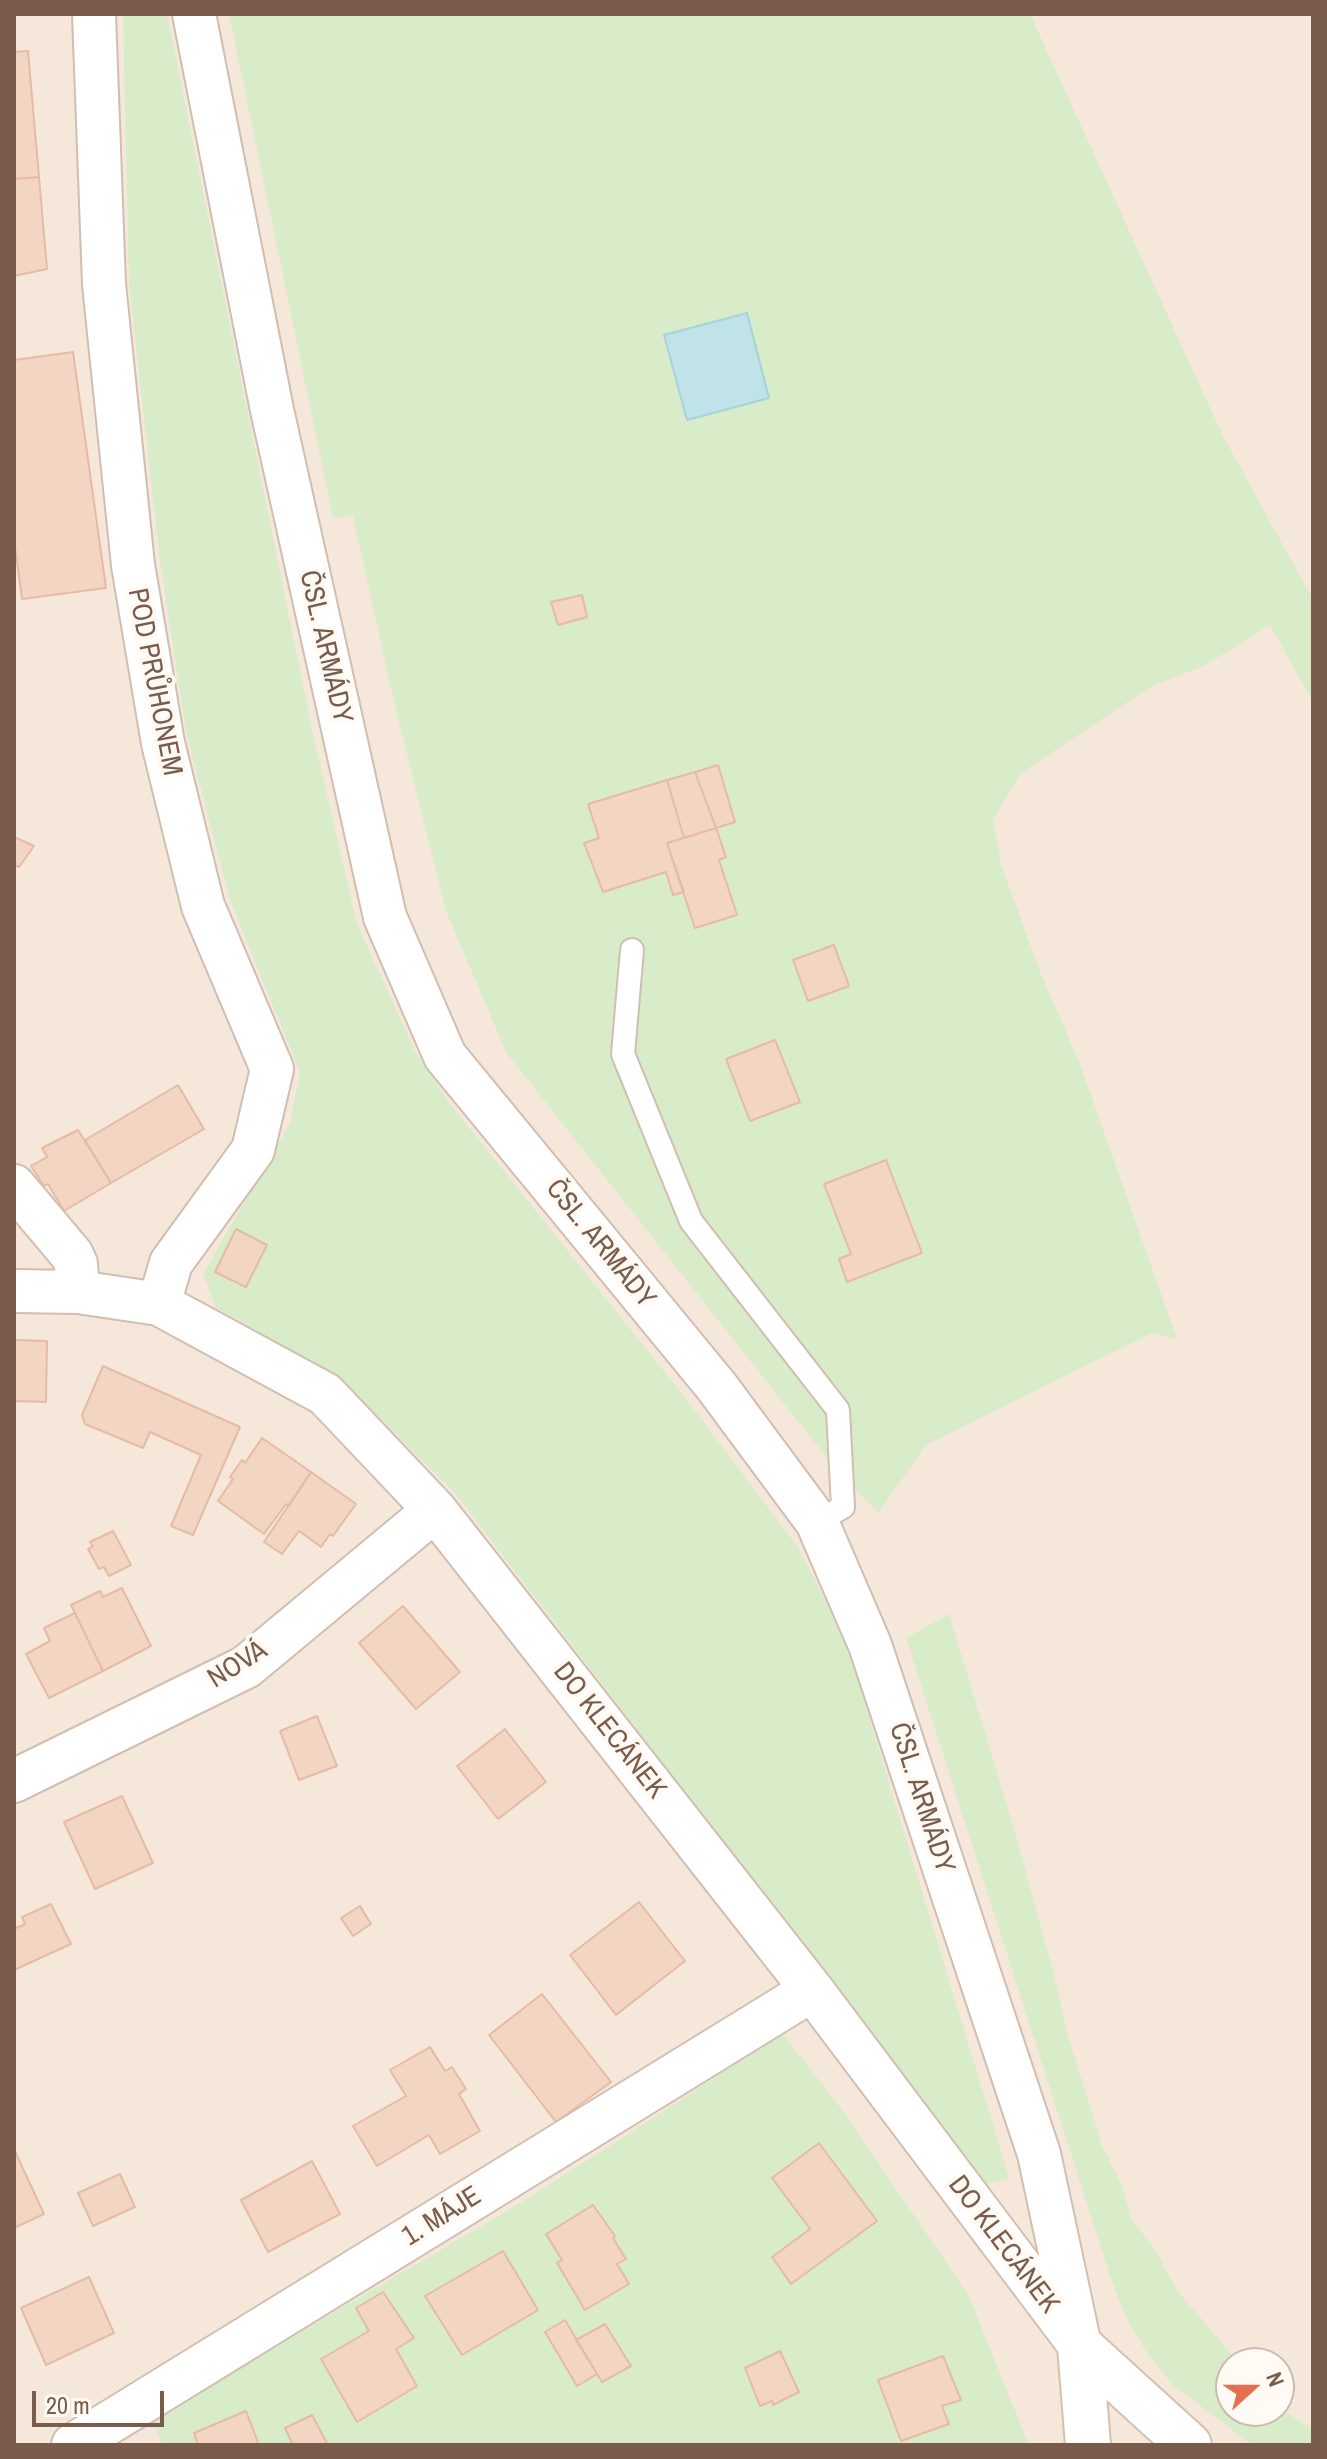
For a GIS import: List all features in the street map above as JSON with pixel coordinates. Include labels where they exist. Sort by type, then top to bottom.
[{"type":"street","name":"POD PRŮHONEM","points":[[94,14],[104,284],[135,579],[163,743],[203,906],[272,1069],[253,1150],[171,1263],[159,1304]]},
{"type":"street","name":"ČSL. ARMÁDY","points":[[194,14],[272,410],[385,917],[445,1056],[717,1387],[817,1522],[870,1645],[1039,2154],[1080,2346],[1088,2445]]},
{"type":"street","points":[[14,1186],[72,1255],[76,1264],[78,1292]]},
{"type":"street","name":"DO KLECÁNEK","points":[[14,1291],[78,1292],[159,1304],[325,1394],[435,1510],[812,1990],[1080,2346]]},
{"type":"street","name":"NOVÁ","points":[[14,1781],[246,1667],[435,1510]]},
{"type":"street","name":"1. MÁJE","points":[[73,2445],[118,2432],[812,1990]]},
{"type":"street","points":[[1080,2346],[1189,2445]]},
{"type":"lane","points":[[632,950],[623,1054],[691,1221],[838,1410],[843,1507],[817,1522]]},
{"type":"shaded area","points":[[14,14],[1313,14],[1313,2445],[14,2445]]},
{"type":"green space","points":[[123,14],[167,14],[313,735],[357,924],[415,1051],[447,1100],[687,1400],[797,1546],[829,1607],[855,1671],[1009,2178],[987,2184],[454,1492],[338,1377],[216,1308],[203,1274],[290,1123],[300,1072],[230,900],[187,736],[160,561],[129,283]]},
{"type":"green space","points":[[229,14],[1030,14],[1222,434],[1313,600],[1313,702],[1270,625],[1204,666],[1150,687],[1021,773],[993,819],[1001,865],[1041,974],[1080,1064],[1177,1339],[1152,1333],[926,1445],[878,1513],[827,1458],[506,1052],[446,911],[393,698],[353,516],[333,518]]},
{"type":"green space","points":[[949,1614],[1013,1826],[1068,2036],[1103,2148],[1121,2183],[1132,2220],[1154,2248],[1176,2289],[1225,2347],[1215,2347],[1215,2417],[1172,2384],[1147,2353],[1127,2319],[1112,2282],[906,1638]]},
{"type":"green space","points":[[782,2033],[843,2111],[969,2296],[1029,2445],[162,2445],[152,2419],[502,2214]]},
{"type":"green space","points":[[1295,2418],[1313,2429],[1313,2445],[1252,2445],[1228,2427],[1295,2427]]},
{"type":"water","points":[[747,313],[769,398],[687,420],[664,335]]},
{"type":"building","points":[[28,51],[39,177],[14,179],[14,52]]},
{"type":"building","points":[[39,177],[47,269],[14,276],[14,179]]},
{"type":"building","points":[[73,352],[106,588],[22,599],[14,539],[14,360]]},
{"type":"building","points":[[582,595],[587,617],[558,625],[551,602]]},
{"type":"building","points":[[718,765],[735,822],[716,828],[695,772]]},
{"type":"building","points":[[695,772],[716,828],[684,838],[667,780]]},
{"type":"building","points":[[667,780],[684,838],[667,843],[684,892],[673,895],[666,872],[603,892],[584,843],[599,838],[588,804]]},
{"type":"building","points":[[716,828],[726,857],[719,860],[737,915],[695,928],[667,843]]},
{"type":"building","points":[[14,837],[34,846],[19,867],[14,865]]},
{"type":"building","points":[[834,945],[849,986],[808,1001],[793,960]]},
{"type":"building","points":[[775,1040],[800,1102],[750,1121],[726,1059]]},
{"type":"building","points":[[178,1085],[204,1129],[111,1183],[85,1140]]},
{"type":"building","points":[[78,1130],[111,1183],[64,1211],[48,1184],[44,1186],[31,1166],[47,1157],[42,1148]]},
{"type":"building","points":[[886,1160],[922,1253],[847,1282],[839,1259],[851,1254],[824,1184]]},
{"type":"building","points":[[236,1229],[267,1245],[246,1287],[215,1272]]},
{"type":"building","points":[[14,1340],[47,1341],[46,1402],[14,1401]]},
{"type":"building","points":[[103,1366],[240,1427],[193,1535],[171,1526],[201,1455],[150,1432],[143,1448],[85,1424],[82,1415]]},
{"type":"building","points":[[262,1438],[311,1472],[289,1506],[286,1504],[264,1534],[218,1501],[233,1479],[230,1477],[242,1460],[245,1463]]},
{"type":"building","points":[[311,1472],[356,1504],[321,1547],[299,1531],[282,1554],[264,1542]]},
{"type":"building","points":[[113,1531],[131,1565],[109,1576],[104,1567],[99,1569],[88,1549],[93,1546],[90,1542]]},
{"type":"building","points":[[122,1588],[151,1646],[103,1671],[71,1605],[100,1591],[103,1597]]},
{"type":"building","points":[[403,1606],[460,1672],[416,1709],[359,1643]]},
{"type":"building","points":[[75,1613],[103,1671],[49,1698],[26,1654],[50,1641],[44,1628]]},
{"type":"building","points":[[317,1716],[337,1766],[299,1780],[280,1731]]},
{"type":"building","points":[[505,1729],[546,1782],[498,1819],[457,1766]]},
{"type":"building","points":[[122,1796],[153,1863],[95,1889],[64,1822]]},
{"type":"building","points":[[639,1902],[685,1961],[616,2015],[570,1955]]},
{"type":"building","points":[[51,1904],[71,1944],[14,1970],[14,1929],[25,1924],[22,1917]]},
{"type":"building","points":[[360,1906],[371,1924],[353,1936],[341,1918]]},
{"type":"building","points":[[542,1994],[611,2082],[556,2122],[489,2035]]},
{"type":"building","points":[[430,2047],[445,2071],[452,2067],[466,2089],[459,2094],[480,2131],[440,2154],[429,2135],[377,2166],[353,2126],[406,2096],[390,2070]]},
{"type":"building","points":[[819,2143],[877,2221],[791,2284],[772,2257],[810,2229],[772,2178]]},
{"type":"building","points":[[14,2149],[44,2214],[14,2228]]},
{"type":"building","points":[[312,2161],[340,2214],[268,2252],[241,2200]]},
{"type":"building","points":[[120,2174],[135,2207],[93,2226],[78,2193]]},
{"type":"building","points":[[593,2205],[615,2236],[613,2238],[626,2259],[617,2264],[629,2284],[585,2310],[557,2263],[562,2260],[546,2234]]},
{"type":"building","points":[[503,2251],[538,2310],[462,2355],[425,2296]]},
{"type":"building","points":[[89,2277],[114,2333],[46,2365],[21,2308]]},
{"type":"building","points":[[383,2292],[414,2338],[396,2349],[417,2386],[357,2422],[321,2359],[369,2331],[356,2308]]},
{"type":"building","points":[[565,2320],[597,2374],[577,2386],[545,2332]]},
{"type":"building","points":[[605,2324],[631,2366],[602,2382],[576,2340]]},
{"type":"building","points":[[780,2351],[799,2392],[773,2405],[772,2401],[760,2406],[745,2368]]},
{"type":"building","points":[[943,2356],[961,2400],[942,2406],[949,2424],[901,2441],[878,2380]]},
{"type":"building","points":[[246,2411],[259,2445],[198,2445],[194,2433]]},
{"type":"building","points":[[312,2415],[328,2445],[293,2445],[285,2428]]}]
